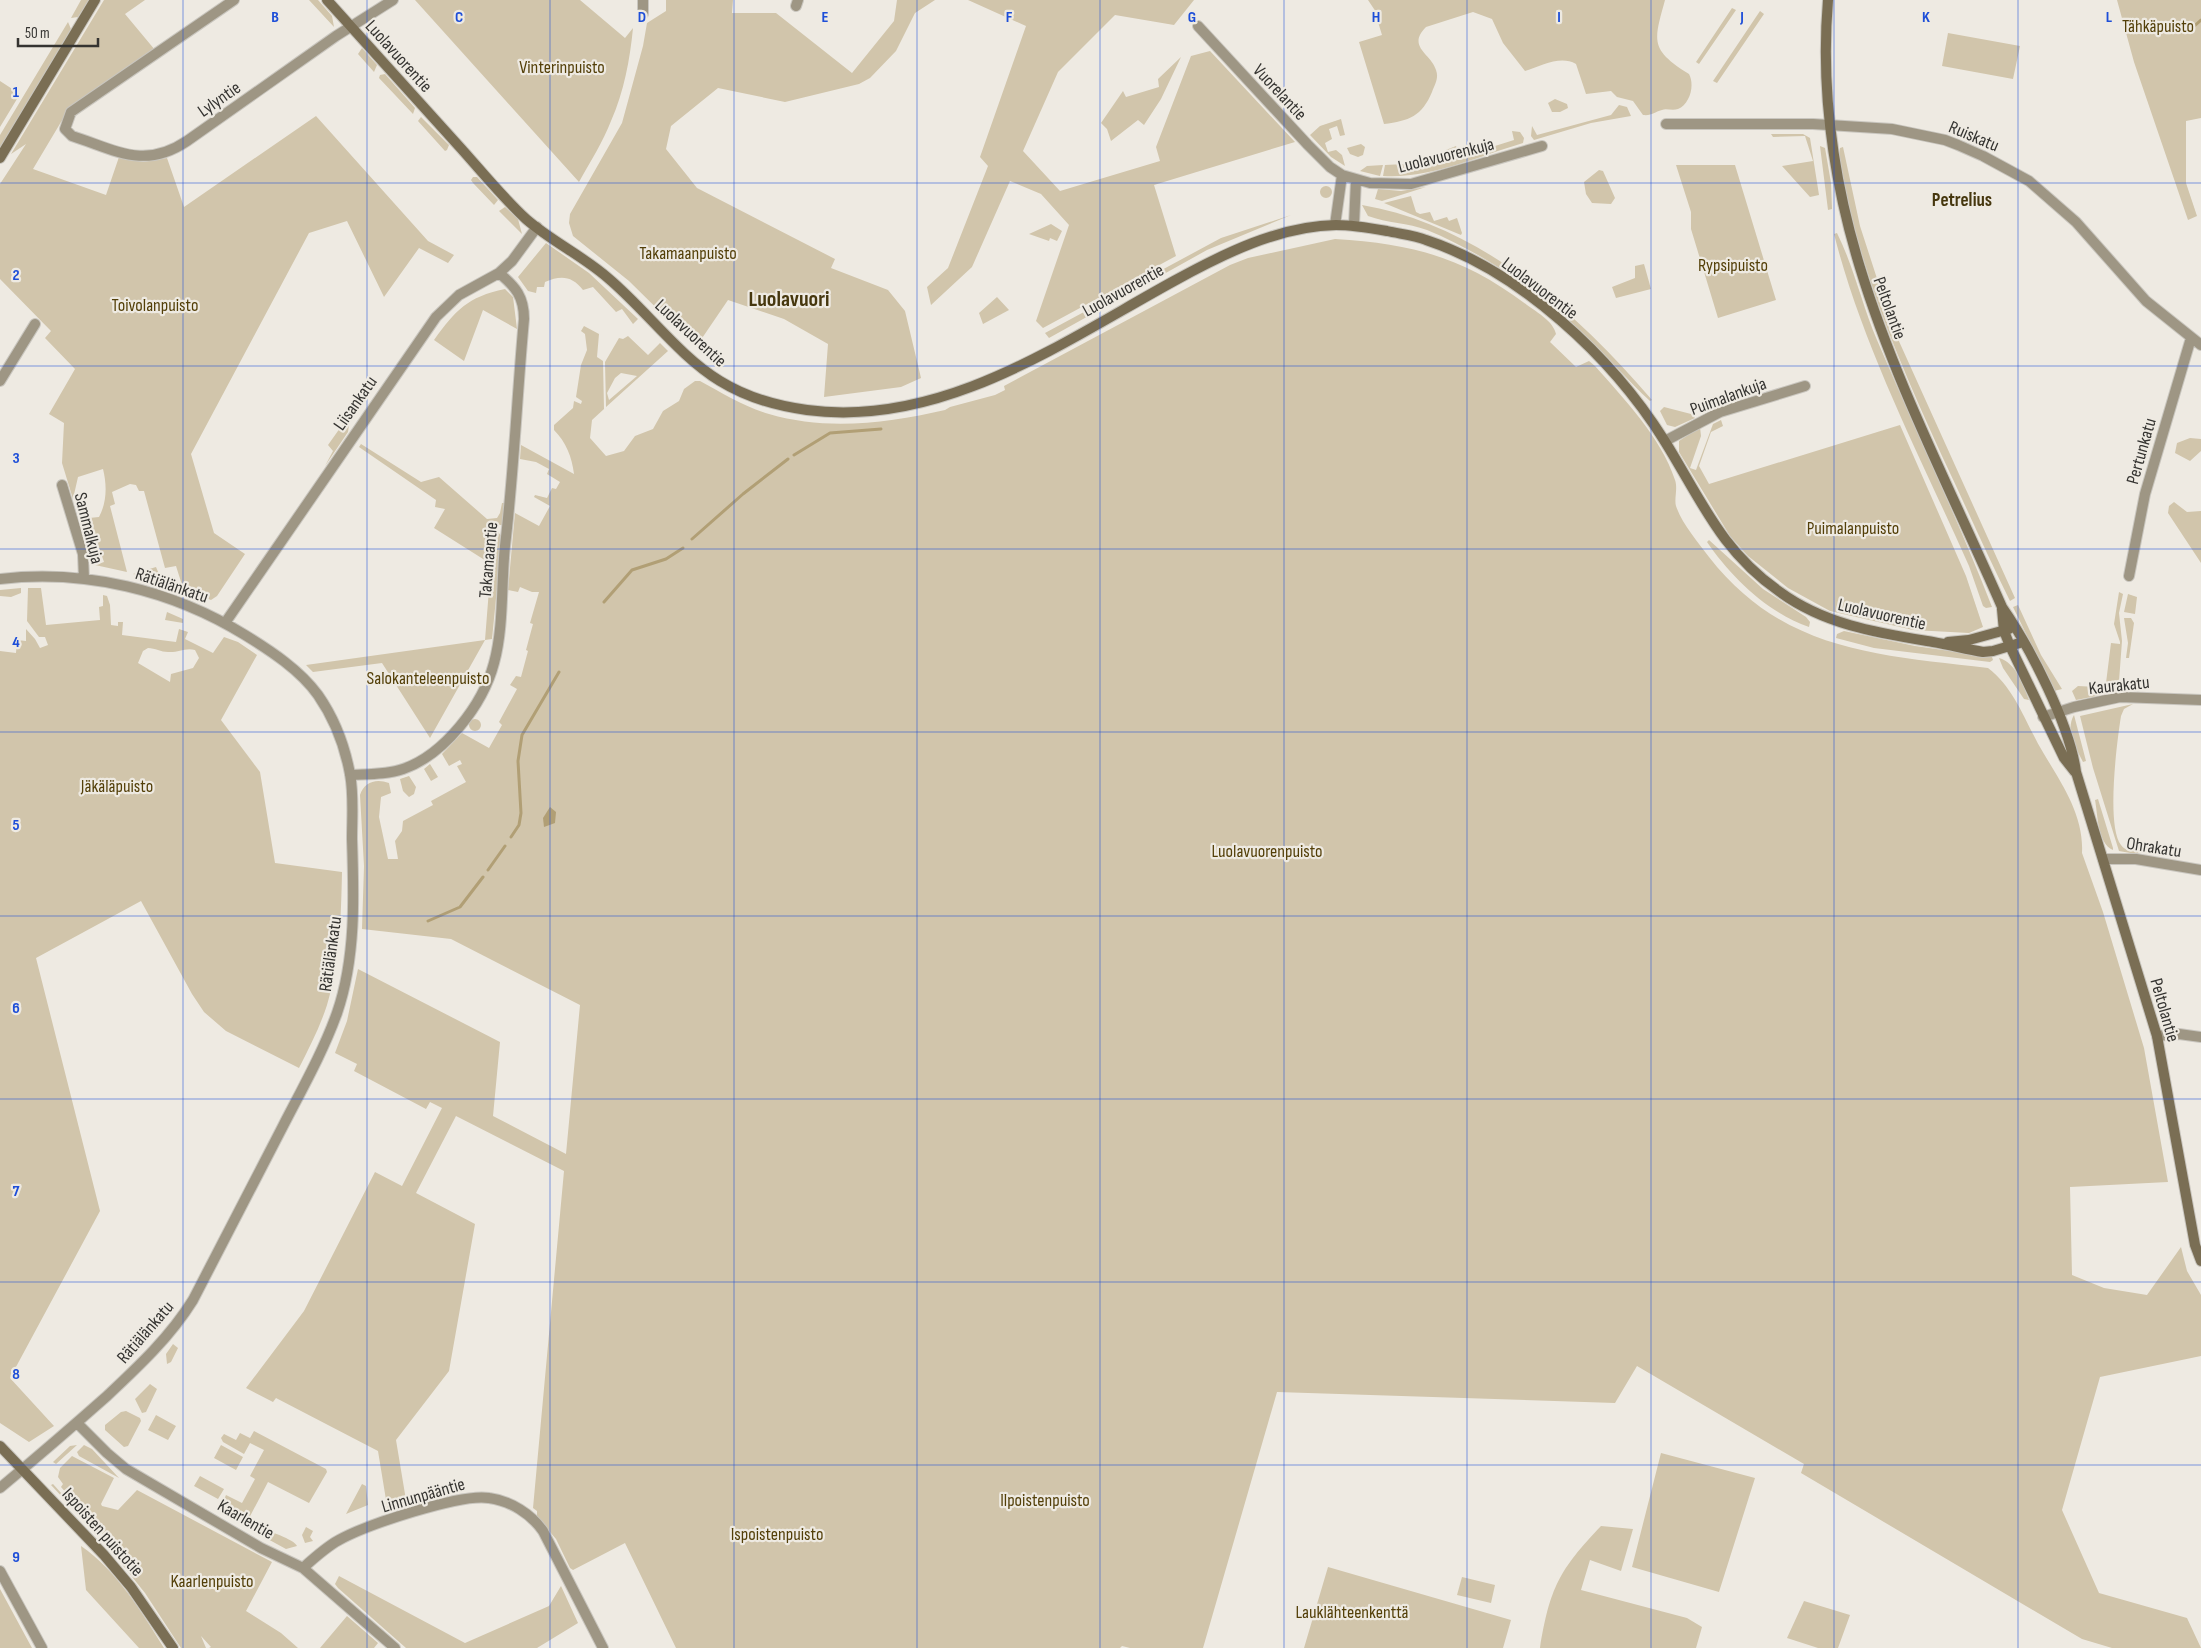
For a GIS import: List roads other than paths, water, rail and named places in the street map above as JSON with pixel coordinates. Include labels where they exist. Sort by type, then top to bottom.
[{"type":"street","points":[[0,158],[95,0]]},
{"type":"street","name":"Lylyntie","points":[[234,0],[71,112],[65,129],[72,136],[132,156],[158,156],[187,141],[351,27],[394,0]]},
{"type":"street","name":"Luolavuorentie","points":[[327,0],[524,217],[592,264],[697,364],[718,380],[768,402],[811,410],[841,413],[904,407],[947,397],[995,378],[1222,256],[1273,237],[1335,225],[1354,225],[1422,238],[1473,261],[1522,291],[1567,327],[1602,360],[1642,407],[1665,441],[1718,532],[1747,566],[1780,592],[1802,606],[1830,619],[1883,635],[1983,652],[2023,642]]},
{"type":"street","points":[[643,0],[643,14]]},
{"type":"street","name":"Peltolantie","points":[[1828,0],[1825,60],[1829,126],[1845,221],[1879,329],[2002,608],[2016,627],[2058,712],[2074,758],[2076,772],[2157,1036],[2195,1245],[2201,1261]]},
{"type":"street","name":"Vuorelantie","points":[[1198,26],[1330,167],[1342,175],[1356,180]]},
{"type":"street","name":"Ruiskatu","points":[[1666,124],[1829,126],[1892,129],[1945,140],[1984,156],[2028,181],[2076,222],[2146,301],[2201,344]]},
{"type":"street","name":"Luolavuorenkuja","points":[[1356,180],[1384,184],[1418,182],[1542,146]]},
{"type":"street","points":[[1335,225],[1342,175]]},
{"type":"street","points":[[1354,225],[1356,180]]},
{"type":"street","name":"Liisankatu","points":[[225,623],[436,317],[459,295],[500,273],[512,261],[537,227]]},
{"type":"street","name":"Takamaantie","points":[[350,774],[371,774],[402,770],[428,756],[450,736],[471,710],[484,688],[494,663],[509,517],[524,319],[524,305],[518,291],[500,273]]},
{"type":"street","points":[[0,381],[35,324]]},
{"type":"street","name":"Pertunkatu","points":[[2129,576],[2145,494],[2191,338]]},
{"type":"street","name":"Puimalankuja","points":[[1665,441],[1720,412],[1805,386]]},
{"type":"street","name":"Sammalkuja","points":[[62,485],[83,554],[84,579]]},
{"type":"street","name":"Rätiälänkatu","points":[[0,579],[84,579],[153,593],[189,606],[225,623],[280,659],[319,696],[338,732],[350,774],[353,883],[352,932],[343,991],[327,1037],[178,1325],[154,1351],[77,1423],[0,1488]]},
{"type":"street","name":"Peltolantie","points":[[2002,608],[2004,631],[2010,646],[2064,758],[2076,772]]},
{"type":"street","name":"Luolavuorentie","points":[[1937,643],[1970,640],[2016,627]]},
{"type":"street","name":"Kaurakatu","points":[[2043,717],[2120,697],[2164,697],[2201,700]]},
{"type":"street","name":"Ohrakatu","points":[[2103,858],[2136,859],[2201,870]]},
{"type":"street","points":[[2157,1036],[2179,1034],[2201,1037]]},
{"type":"street","name":"Kaarlentie","points":[[77,1423],[107,1453],[126,1468],[261,1548],[303,1568],[395,1648]]},
{"type":"street","name":"Ispoisten puistotie","points":[[0,1446],[86,1534],[121,1574],[172,1648]]},
{"type":"street","name":"Linnunpääntie","points":[[303,1568],[325,1548],[349,1535],[456,1500],[472,1497],[490,1498],[516,1508],[530,1517],[544,1531],[603,1648]]},
{"type":"street","points":[[0,1571],[42,1648]]},
{"type":"waterway","points":[[2191,29],[2201,20]]},
{"type":"waterway","points":[[794,455],[830,433],[881,429]]},
{"type":"waterway","points":[[692,539],[743,494],[788,459]]},
{"type":"waterway","points":[[604,602],[632,570],[666,559],[683,548]]},
{"type":"waterway","points":[[511,837],[519,825],[521,813],[518,761],[522,735],[559,672]]},
{"type":"waterway","points":[[488,870],[505,846]]},
{"type":"waterway","points":[[428,921],[460,907],[483,877]]},
{"type":"district","name":"Petrelius","points":[[1962,199]]},
{"type":"district","name":"Luolavuori","points":[[789,298]]},
{"type":"park label","name":"Tähkäpuisto","points":[[2158,26]]},
{"type":"park label","name":"Vinterinpuisto","points":[[562,67]]},
{"type":"park label","name":"Takamaanpuisto","points":[[688,253]]},
{"type":"park label","name":"Rypsipuisto","points":[[1733,265]]},
{"type":"park label","name":"Toivolanpuisto","points":[[155,305]]},
{"type":"park label","name":"Puimalanpuisto","points":[[1853,528]]},
{"type":"park label","name":"Salokanteleenpuisto","points":[[428,678]]},
{"type":"park label","name":"Jäkäläpuisto","points":[[117,786]]},
{"type":"park label","name":"Luolavuorenpuisto","points":[[1267,851]]},
{"type":"park label","name":"Ilpoistenpuisto","points":[[1045,1500]]},
{"type":"park label","name":"Ispoistenpuisto","points":[[777,1534]]},
{"type":"park label","name":"Kaarlenpuisto","points":[[212,1581]]},
{"type":"park label","name":"Lauklähteenkenttä","points":[[1352,1612]]}]
